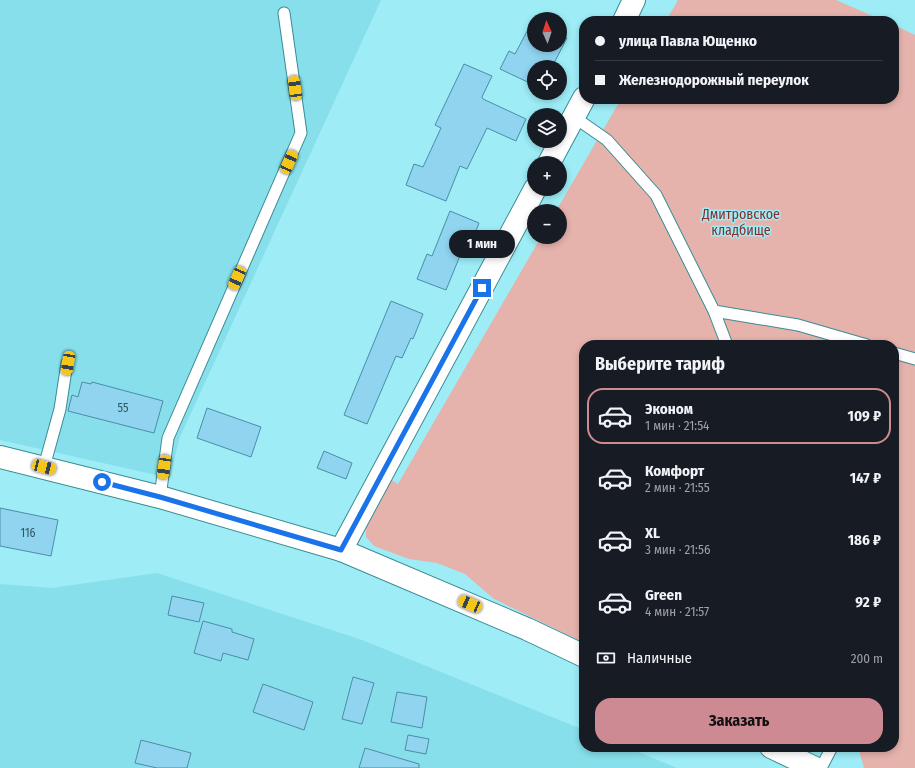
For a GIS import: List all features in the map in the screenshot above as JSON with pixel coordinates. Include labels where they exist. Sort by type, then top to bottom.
[{"type":"street","points":[[626,16],[634,0]]},
{"type":"street","points":[[553,156],[581,104]]},
{"type":"street","points":[[341,550],[531,196]]},
{"type":"street","points":[[0,457],[160,497],[341,550],[527,629],[579,654]]},
{"type":"street","points":[[782,752],[815,768]]},
{"type":"lane","points":[[160,497],[168,438],[301,133],[284,13]]},
{"type":"lane","points":[[574,117],[607,140],[656,195],[714,311],[725,340]]},
{"type":"lane","points":[[714,311],[798,325],[850,340]]},
{"type":"lane","points":[[899,354],[915,358]]},
{"type":"lane","points":[[44,467],[60,409],[68,363]]},
{"type":"lane","points":[[821,768],[829,752]]},
{"type":"shaded area","points":[[0,0],[381,0],[179,439],[170,478],[0,440]]},
{"type":"shaded area","points":[[157,573],[362,640],[579,728],[579,752],[638,752],[677,768],[0,768],[0,584],[52,588]]},
{"type":"green space","points":[[678,0],[836,0],[873,16],[669,16]]},
{"type":"green space","name":"Дмитровское кладбище","points":[[899,27],[915,35],[915,768],[864,768],[859,752],[899,752],[899,340],[579,340],[579,641],[494,599],[465,574],[437,563],[409,559],[374,546],[366,537],[366,523],[387,477],[398,484],[537,244],[567,244],[567,204],[560,204],[565,196],[567,196],[567,192],[618,104],[899,104]]},
{"type":"building","points":[[527,31],[527,52],[560,52],[556,60],[527,60],[527,82],[500,69],[509,51],[515,54]]},
{"type":"building","points":[[464,64],[492,76],[482,97],[483,99],[526,119],[516,141],[487,128],[467,169],[460,166],[446,201],[406,185],[414,164],[423,167],[441,128],[435,125]]},
{"type":"building","points":[[450,211],[479,223],[471,244],[466,241],[446,290],[417,279],[427,254],[432,256]]},
{"type":"building","points":[[391,301],[423,314],[413,339],[411,338],[402,358],[396,356],[367,424],[344,415]]},
{"type":"building","points":[[82,382],[91,384],[92,382],[163,401],[154,433],[68,411],[72,395],[78,397]]},
{"type":"building","points":[[207,408],[261,427],[251,457],[197,438]]},
{"type":"building","points":[[324,451],[352,463],[346,479],[317,468]]},
{"type":"building","points":[[0,508],[58,520],[51,556],[0,546]]},
{"type":"building","points":[[172,596],[204,603],[199,622],[168,615]]},
{"type":"building","points":[[203,621],[232,629],[232,632],[254,639],[248,660],[223,653],[221,661],[194,653]]},
{"type":"building","points":[[353,677],[374,683],[362,724],[342,719]]},
{"type":"building","points":[[263,684],[313,702],[304,730],[253,712]]},
{"type":"building","points":[[397,692],[427,697],[422,728],[391,722]]},
{"type":"building","points":[[408,735],[429,739],[426,754],[405,750]]},
{"type":"building","points":[[141,740],[191,753],[187,768],[157,768],[135,763]]},
{"type":"building","points":[[365,748],[419,764],[419,768],[359,768]]},
{"type":"route","points":[[102,482],[160,497],[341,550],[482,288]]}]
